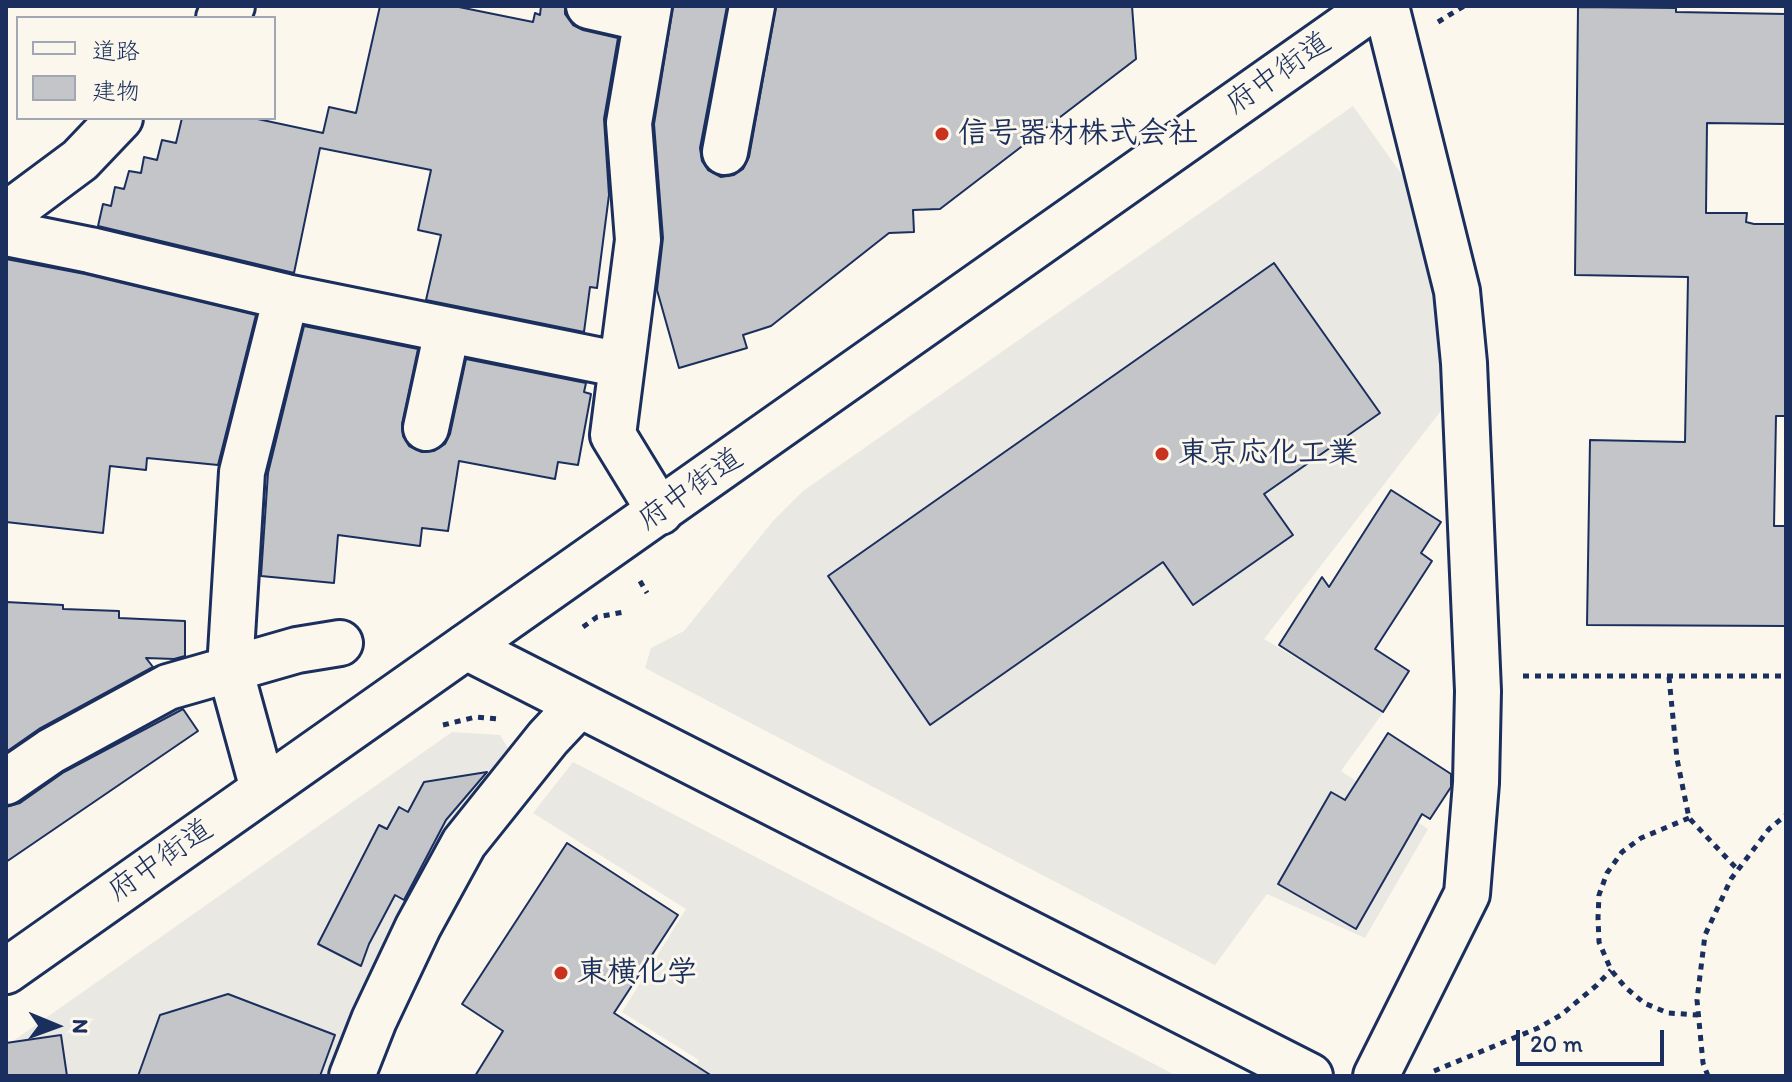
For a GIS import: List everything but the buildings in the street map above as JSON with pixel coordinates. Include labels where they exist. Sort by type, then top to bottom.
[{"type":"main road","points":[[589,6],[648,13],[629,123],[638,240],[613,435],[660,512]]},
{"type":"main road","points":[[725,152],[752,6]]},
{"type":"main road","name":"府中街道","points":[[6,971],[1375,6]]},
{"type":"main road","points":[[1376,1076],[1467,894],[1476,783],[1478,691],[1464,363],[1457,291],[1386,6]]},
{"type":"main road","points":[[6,215],[80,160],[118,120]]},
{"type":"main road","points":[[6,233],[286,297],[622,365]]},
{"type":"main road","points":[[263,789],[230,669],[242,472],[286,297]]},
{"type":"main road","points":[[426,428],[447,331]]},
{"type":"main road","points":[[6,782],[51,751],[168,687],[297,650],[340,643]]},
{"type":"main road","points":[[466,647],[1310,1076]]},
{"type":"main road","points":[[352,1076],[411,941],[464,843],[548,738],[579,705]]},
{"type":"path","points":[[1521,676],[1786,676]]},
{"type":"path","points":[[1669,677],[1677,759],[1689,818],[1738,870]]},
{"type":"path","points":[[439,726],[476,717],[499,719],[518,722],[548,738]]},
{"type":"path","points":[[1708,1076],[1703,1063],[1697,1000],[1705,935],[1738,870],[1769,829],[1786,815]]},
{"type":"path","points":[[1689,818],[1641,838],[1622,852],[1607,873],[1599,895],[1599,942],[1611,970],[1644,1003],[1668,1013],[1698,1015]]},
{"type":"path","points":[[1423,1076],[1538,1028],[1588,994],[1611,970]]},
{"type":"shaded area","points":[[1353,106],[1410,186],[1438,306],[1444,407],[1264,639],[1385,710],[1341,771],[1428,829],[1365,938],[1267,894],[1215,965],[645,668],[651,648],[684,631],[773,521],[803,491]]},
{"type":"shaded area","points":[[452,732],[500,735],[512,755],[332,1076],[6,1076],[6,1046]]},
{"type":"shaded area","points":[[573,762],[1177,1076],[690,1076],[699,1060],[622,1012],[686,909],[533,813]]},
{"type":"place","name":"信号器材株式会社","points":[[942,134]]},
{"type":"place","name":"東京応化工業","points":[[1162,454]]},
{"type":"place","name":"東横化学","points":[[561,973]]}]
